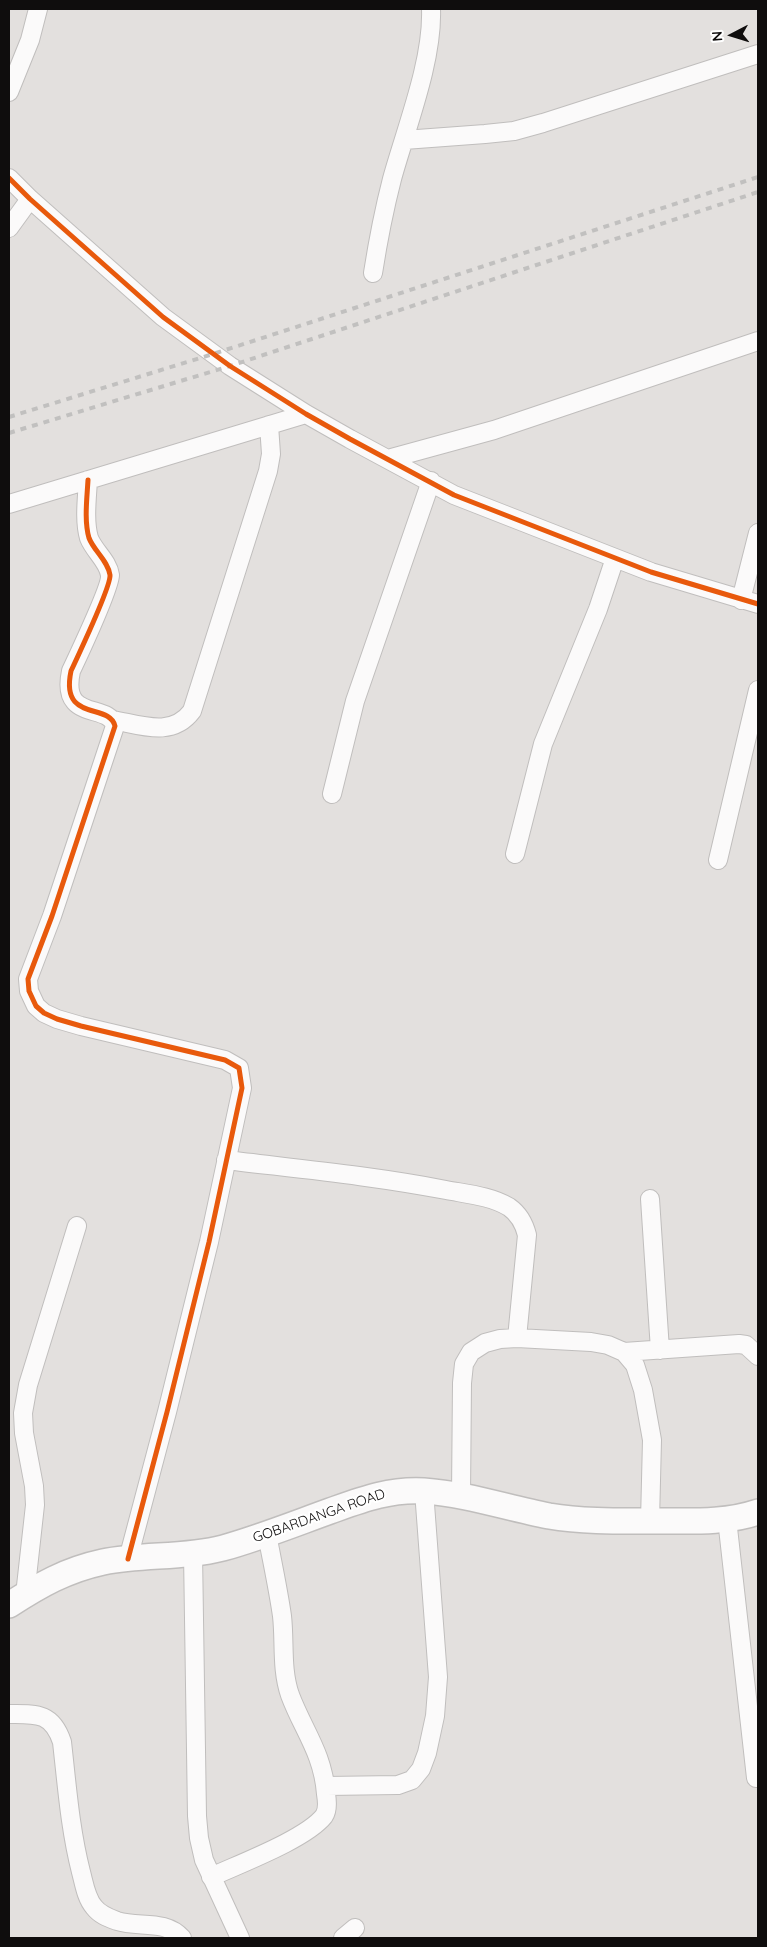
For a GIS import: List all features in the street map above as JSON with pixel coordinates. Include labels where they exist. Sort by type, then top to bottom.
[{"type":"main road","name":"GOBARDANGA ROAD","points":[[17,1600],[44,1582],[74,1570],[104,1562],[192,1553],[221,1548],[267,1534],[358,1501],[395,1491],[424,1491],[460,1495],[550,1516],[610,1521],[727,1519],[758,1512]]},
{"type":"street","points":[[9,92],[30,40],[38,9]]},
{"type":"street","points":[[373,273],[382,220],[426,56],[432,22],[431,9]]},
{"type":"street","points":[[404,140],[514,130],[543,123],[758,54]]},
{"type":"street","points":[[9,178],[162,317],[230,366],[306,414],[454,495],[651,572],[758,604]]},
{"type":"street","points":[[9,228],[30,199]]},
{"type":"street","points":[[388,459],[494,430],[758,341]]},
{"type":"street","points":[[9,504],[306,414]]},
{"type":"street","points":[[88,480],[87,519],[89,537],[110,575],[106,591],[71,671],[68,684],[69,692],[82,709],[108,716],[113,720],[166,728],[175,726],[185,720],[192,711],[268,471],[271,454],[269,425]]},
{"type":"street","points":[[332,794],[355,701],[431,481]]},
{"type":"street","points":[[740,600],[758,533]]},
{"type":"street","points":[[515,854],[543,744],[598,610],[615,558]]},
{"type":"street","points":[[718,860],[758,690]]},
{"type":"street","points":[[113,720],[115,726],[113,734],[52,916],[28,979],[29,991],[36,1006],[44,1013],[57,1018],[82,1026],[225,1060],[239,1068],[242,1088],[209,1242],[172,1393],[128,1559]]},
{"type":"street","points":[[226,1160],[415,1184],[487,1198],[508,1207],[524,1224],[527,1235],[527,1252],[517,1338]]},
{"type":"street","points":[[650,1199],[660,1350]]},
{"type":"street","points":[[17,1600],[35,1504],[34,1486],[24,1433],[23,1413],[28,1385],[77,1226]]},
{"type":"street","points":[[460,1495],[462,1383],[464,1364],[472,1352],[485,1343],[517,1338],[591,1342],[608,1345],[624,1352],[635,1365],[648,1410],[652,1440],[650,1521]]},
{"type":"street","points":[[624,1352],[739,1344],[746,1345],[758,1356]]},
{"type":"street","points":[[326,1786],[398,1785],[412,1780],[421,1769],[427,1753],[435,1716],[438,1677],[424,1491]]},
{"type":"street","points":[[727,1519],[756,1778]]},
{"type":"street","points":[[211,1877],[291,1840],[314,1825],[325,1814],[326,1786],[315,1747],[290,1696],[286,1683],[282,1615],[267,1534]]},
{"type":"street","points":[[192,1553],[198,1838],[211,1877],[240,1938]]},
{"type":"street","points":[[9,1714],[31,1714],[43,1717],[52,1722],[58,1730],[62,1742],[74,1841],[86,1891],[94,1907],[104,1916],[120,1922],[156,1925],[176,1931],[182,1938]]},
{"type":"railway","points":[[9,417],[213,354],[758,177]]},
{"type":"railway","points":[[9,433],[230,366],[758,192]]},
{"type":"cycle path","points":[[9,178],[30,199],[163,317],[230,366],[306,414],[454,495],[651,572],[758,604]]},
{"type":"cycle path","points":[[88,480],[87,531],[94,547],[107,565],[110,575],[100,606],[71,671],[69,687],[72,698],[79,705],[111,719],[115,726],[52,916],[28,979],[29,991],[36,1006],[44,1013],[57,1019],[225,1060],[239,1068],[242,1088],[209,1242],[128,1559]]}]
